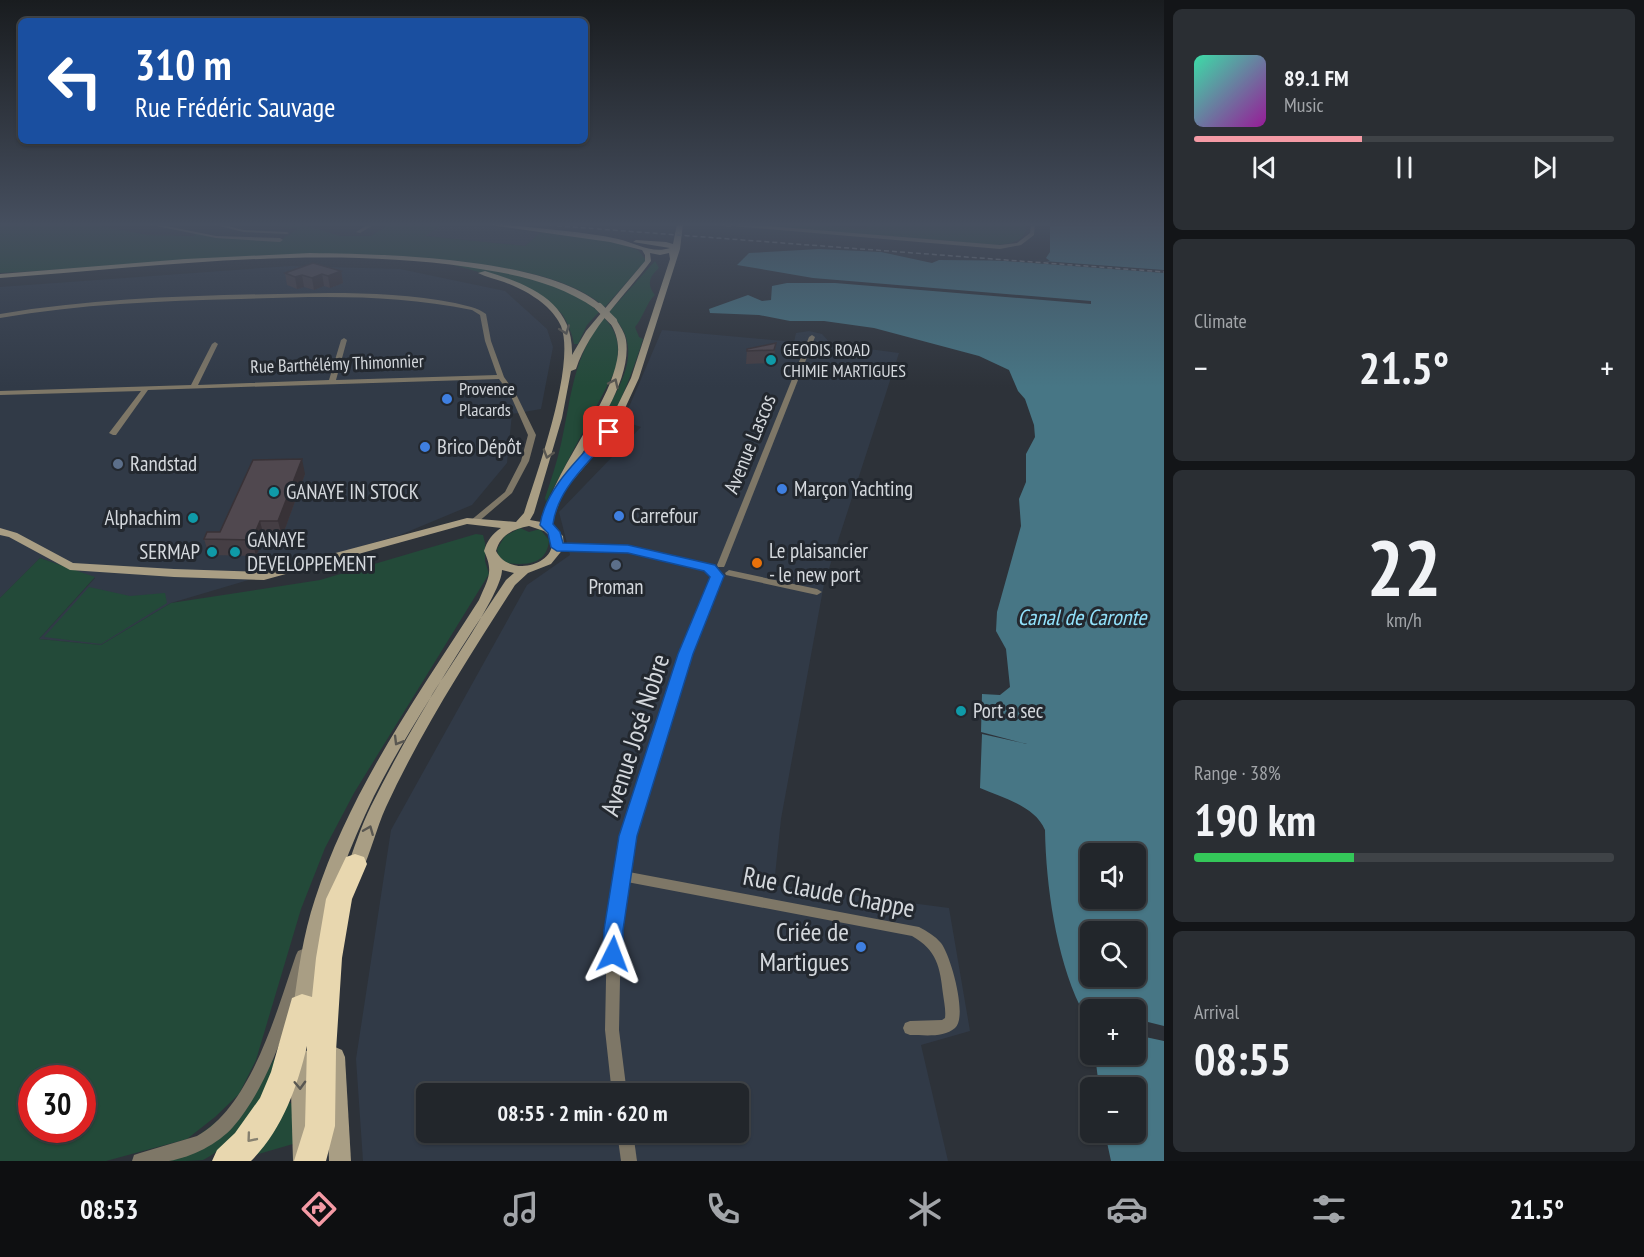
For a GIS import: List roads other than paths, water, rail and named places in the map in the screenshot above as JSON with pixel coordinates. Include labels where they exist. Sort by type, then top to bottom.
[{"type":"highway","points":[[310,1161],[320,1126],[321,1051],[329,958],[339,899],[355,864]]},
{"type":"highway","points":[[228,1161],[248,1143],[265,1121],[274,1104],[283,1081],[302,1007]]},
{"type":"main road","points":[[304,1161],[299,1081],[302,1007],[310,948],[320,905],[371,785],[485,600],[496,575],[496,563],[490,550],[495,537],[517,525],[530,513],[559,416],[569,354],[568,334],[553,308],[534,294],[499,278]]},
{"type":"main road","points":[[535,278],[555,283],[599,307],[613,321],[623,342],[618,373],[558,491],[546,525]]},
{"type":"main road","points":[[562,397],[583,342],[636,278]]},
{"type":"main road","points":[[558,491],[609,432],[622,407],[645,353],[667,278]]},
{"type":"main road","points":[[470,521],[495,537]]},
{"type":"main road","points":[[0,531],[13,535],[70,566],[264,576],[470,521],[499,525],[546,525],[554,532],[557,547],[554,555],[545,562],[524,570],[510,583],[431,710],[378,808],[355,864],[341,935],[334,1045],[340,1161]]},
{"type":"main road","points":[[496,563],[505,568],[524,570]]},
{"type":"street","points":[[0,316],[45,308],[155,299],[339,294],[410,296],[453,304],[483,314],[488,341],[501,377],[513,394],[532,435],[525,461],[508,493],[490,515],[499,525]]},
{"type":"street","name":"Avenue Lascos","points":[[720,570],[812,337]]},
{"type":"street","points":[[332,383],[344,339]]},
{"type":"street","points":[[194,387],[214,344]]},
{"type":"street","name":"Rue Barthélémy Thimonnier","points":[[0,393],[501,377]]},
{"type":"street","points":[[113,433],[146,389]]},
{"type":"street","points":[[470,521],[508,493]]},
{"type":"street","points":[[557,547],[628,549],[817,592]]},
{"type":"street","name":"Avenue José Nobre","points":[[619,1083],[612,1030],[614,930],[628,836],[682,666],[720,570]]},
{"type":"street","name":"Rue Claude Chappe","points":[[622,876],[914,931],[924,935],[932,942],[944,960],[953,1016],[949,1026],[910,1028]]},
{"type":"street","points":[[140,1161],[209,1137],[232,1117],[274,1041],[320,905]]},
{"type":"street","points":[[627,1143],[629,1161]]},
{"type":"water","name":"Canal de Caronte","points":[[815,278],[1164,278],[1164,1026],[1146,1022],[1146,999],[1080,999],[1080,1006],[1065,965],[1054,920],[1045,830],[1034,815],[1026,809],[980,788],[982,734],[1027,744],[981,732],[982,694],[1000,695],[1010,687],[1006,649],[996,631],[997,612],[1021,526],[1019,499],[1026,482],[1026,454],[1035,437],[1034,425],[1025,399],[1018,391],[1009,370],[979,356],[874,328],[824,321],[790,321],[759,315],[710,313],[709,309],[748,295],[762,301],[771,300],[772,286],[787,283],[835,283],[1091,304],[1091,301]]},
{"type":"water","points":[[1146,1037],[1164,1041],[1164,1161],[1111,1161],[1107,1143],[1146,1143],[1146,1077],[1098,1077],[1096,1065],[1146,1065]]},
{"type":"place","name":"GEODIS ROAD CHIMIE MARTIGUES","points":[[771,360]]},
{"type":"place","name":"Provence Placards","points":[[447,399]]},
{"type":"place","name":"Brico Dépôt","points":[[425,447]]},
{"type":"place","name":"Randstad","points":[[118,464]]},
{"type":"place","name":"Marçon Yachting","points":[[782,489]]},
{"type":"place","name":"GANAYE IN STOCK","points":[[274,492]]},
{"type":"place","name":"Carrefour","points":[[619,516]]},
{"type":"place","name":"Alphachim","points":[[193,518]]},
{"type":"place","name":"SERMAP","points":[[212,552]]},
{"type":"place","name":"GANAYE DEVELOPPEMENT","points":[[235,552]]},
{"type":"place","name":"Le plaisancier - le new port","points":[[757,563]]},
{"type":"place","name":"Proman","points":[[616,565]]},
{"type":"place","name":"Port a sec","points":[[961,711]]},
{"type":"place","name":"Criée de Martigues","points":[[861,947]]}]
